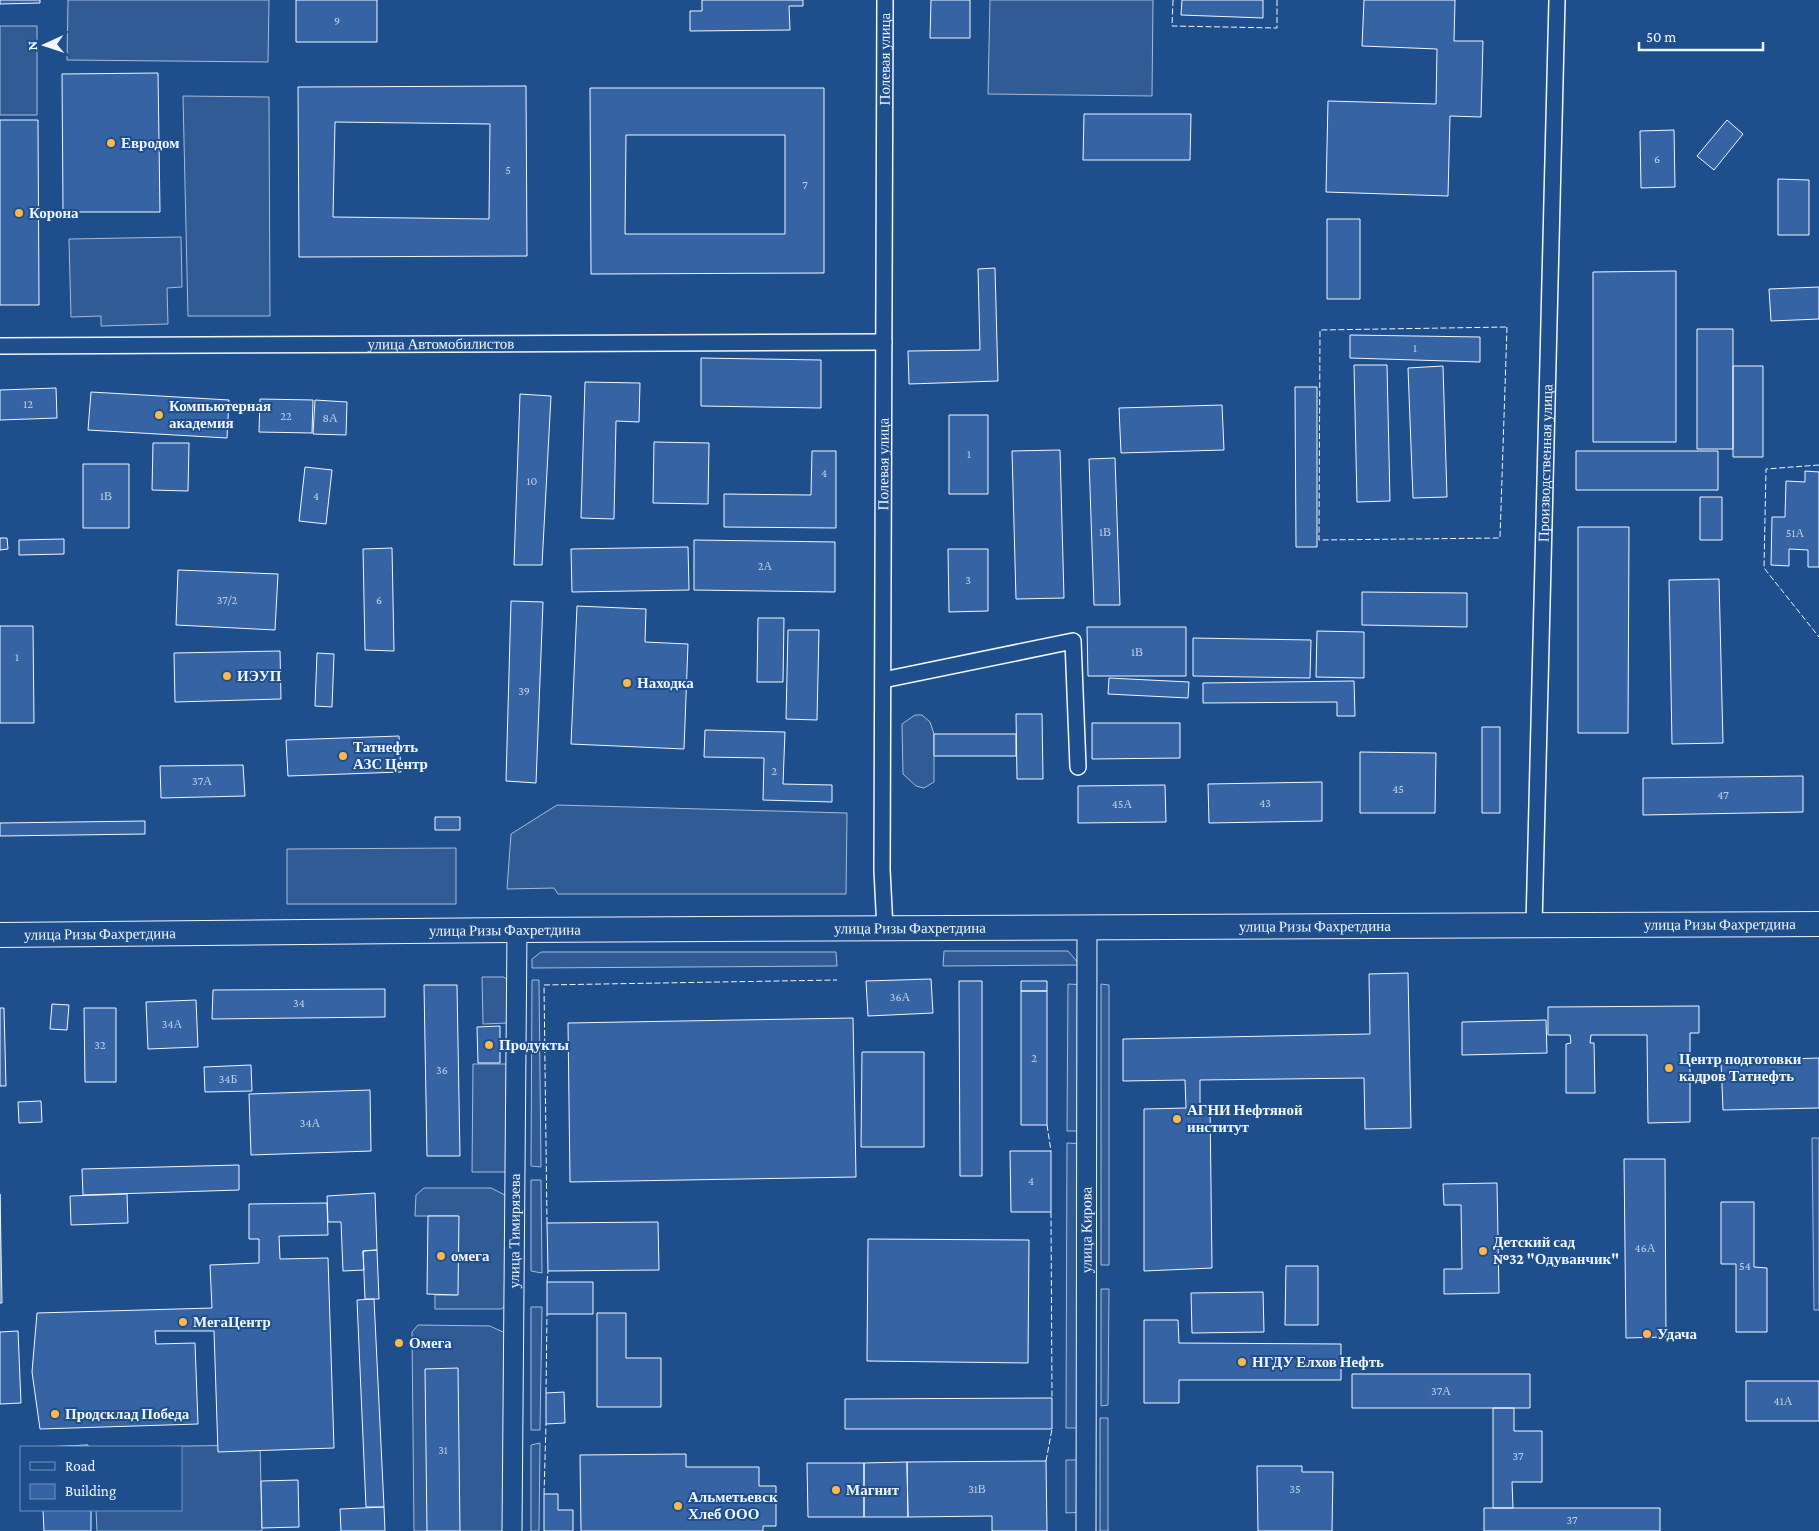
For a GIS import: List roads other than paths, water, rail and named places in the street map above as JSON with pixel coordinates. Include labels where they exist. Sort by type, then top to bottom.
[{"type":"main road","name":"улица Ризы Фахретдина","points":[[0,935],[517,930],[1819,924]]},
{"type":"street","name":"Полевая улица","points":[[885,0],[882,870],[885,929]]},
{"type":"street","name":"Производственная улица","points":[[1534,925],[1558,0]]},
{"type":"street","name":"улица Автомобилистов","points":[[0,346],[884,342]]},
{"type":"street","points":[[883,680],[1073,641],[1078,767]]},
{"type":"street","name":"улица Кирова","points":[[1086,1531],[1087,928]]},
{"type":"street","name":"улица Тимирязева","points":[[512,1531],[517,930]]},
{"type":"place","name":"Евродом","points":[[111,143]]},
{"type":"place","name":"Корона","points":[[19,213]]},
{"type":"place","name":"Компьютерная академия","points":[[159,415]]},
{"type":"place","name":"ИЭУП","points":[[227,676]]},
{"type":"place","name":"Находка","points":[[627,683]]},
{"type":"place","name":"Татнефть АЗС Центр","points":[[343,756]]},
{"type":"place","name":"Продукты","points":[[489,1045]]},
{"type":"place","name":"Центр подготовки кадров Татнефть","points":[[1669,1068]]},
{"type":"place","name":"АГНИ Нефтяной институт","points":[[1177,1119]]},
{"type":"place","name":"Детский сад №32 \"Одуванчик\"","points":[[1483,1251]]},
{"type":"place","name":"омега","points":[[441,1256]]},
{"type":"place","name":"МегаЦентр","points":[[183,1322]]},
{"type":"place","name":"Удача","points":[[1647,1334]]},
{"type":"place","name":"Омега","points":[[399,1343]]},
{"type":"place","name":"НГДУ Елхов Нефть","points":[[1242,1362]]},
{"type":"place","name":"Продсклад Победа","points":[[55,1414]]},
{"type":"place","name":"Магнит","points":[[836,1490]]},
{"type":"place","name":"Альметьевск Хлеб ООО","points":[[678,1506]]}]
